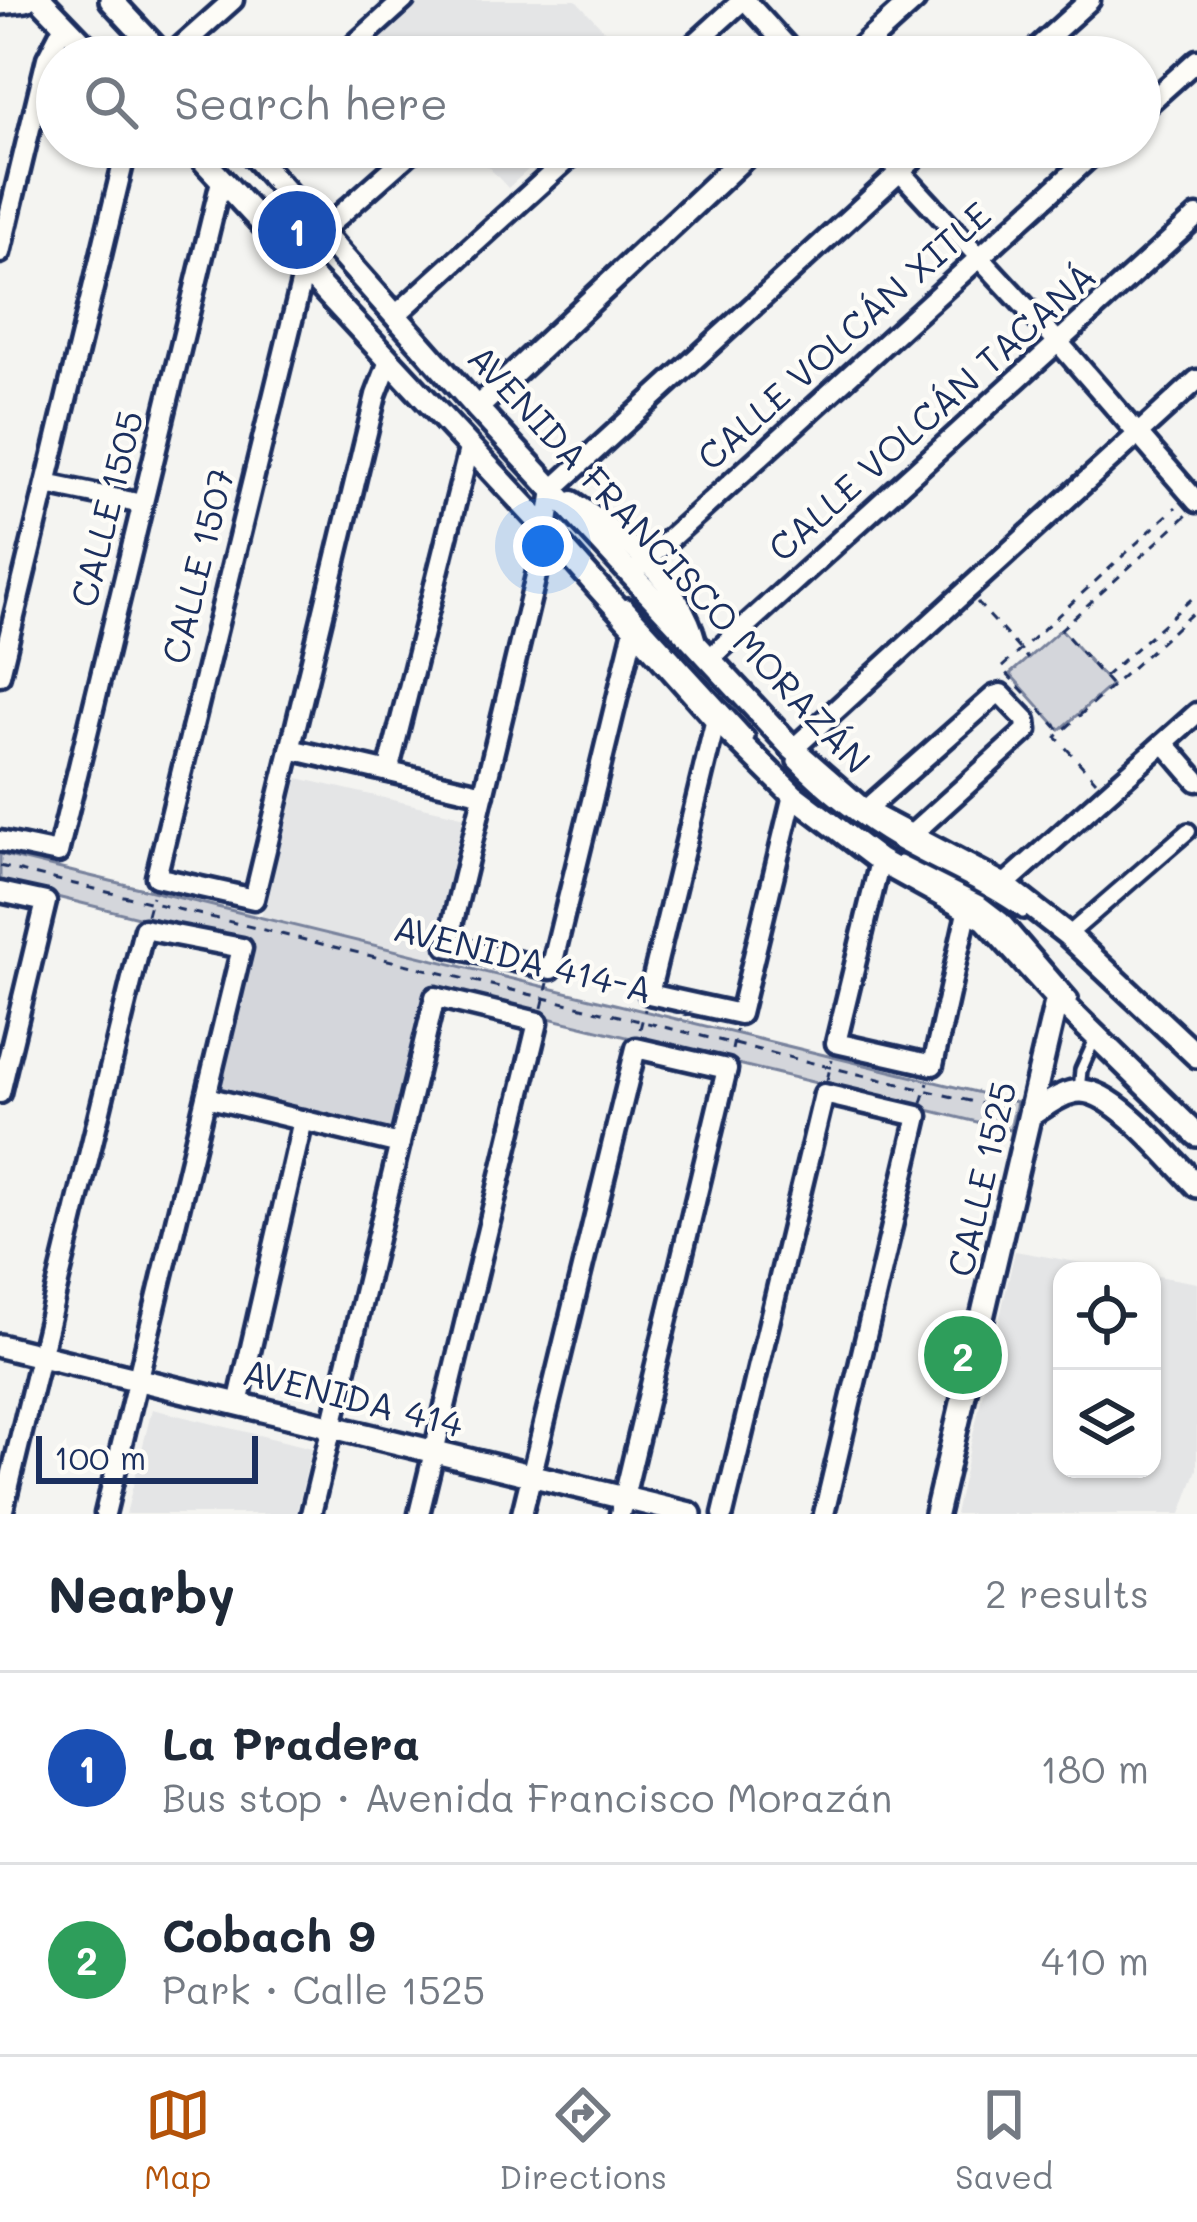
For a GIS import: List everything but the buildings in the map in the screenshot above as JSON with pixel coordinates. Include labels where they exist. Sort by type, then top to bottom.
[{"type":"street","points":[[0,2],[26,0]]},
{"type":"street","points":[[41,0],[75,36]]},
{"type":"street","points":[[111,0],[146,36]]},
{"type":"street","points":[[191,36],[232,0]]},
{"type":"street","points":[[364,36],[404,0]]},
{"type":"street","points":[[704,36],[744,0],[777,36]]},
{"type":"street","points":[[874,36],[914,0]]},
{"type":"street","points":[[1050,36],[1090,0]]},
{"type":"street","points":[[58,36],[64,25]]},
{"type":"street","points":[[1161,92],[1197,60]]},
{"type":"street","points":[[0,253],[36,104]]},
{"type":"street","points":[[0,675],[122,168]]},
{"type":"street","name":"AVENIDA FRANCISCO MORAZÁN","points":[[210,168],[470,449],[639,567],[703,650],[793,749],[864,811],[1004,885],[1068,935],[1197,1056]]},
{"type":"street","name":"AVENIDA FRANCISCO MORAZÁN","points":[[262,168],[477,408],[634,629],[716,719],[793,795],[880,861],[968,908],[999,932],[1057,998],[1197,1135]]},
{"type":"street","points":[[322,231],[393,168]]},
{"type":"street","points":[[396,315],[558,168]]},
{"type":"street","points":[[477,408],[733,168]]},
{"type":"street","points":[[895,168],[1059,343],[1195,500]]},
{"type":"street","points":[[447,946],[550,509],[903,168]]},
{"type":"street","name":"CALLE VOLCÁN XITLE","points":[[639,567],[1077,168]]},
{"type":"street","name":"CALLE 1505","points":[[58,853],[221,181]]},
{"type":"street","name":"CALLE VOLCÁN TACANÁ","points":[[703,650],[1059,343],[1197,216]]},
{"type":"street","name":"CALLE 1507","points":[[157,877],[304,271]]},
{"type":"street","points":[[157,877],[254,899],[376,395],[389,361]]},
{"type":"street","points":[[793,749],[1197,380]]},
{"type":"street","points":[[388,772],[470,449]]},
{"type":"street","points":[[46,484],[142,504]]},
{"type":"street","points":[[551,969],[634,629]]},
{"type":"street","points":[[864,811],[999,694],[1028,726],[909,837]]},
{"type":"street","points":[[1004,885],[1197,713]]},
{"type":"street","points":[[649,994],[716,719]]},
{"type":"street","points":[[1164,743],[1197,781]]},
{"type":"street","points":[[290,749],[484,794]]},
{"type":"street","points":[[740,1014],[793,795]]},
{"type":"street","points":[[1068,935],[1188,831]]},
{"type":"street","points":[[0,841],[58,853]]},
{"type":"street","points":[[880,861],[836,1043],[933,1064],[968,908]]},
{"type":"street","points":[[0,892],[46,902],[0,1093]]},
{"type":"street","points":[[2,1514],[144,929],[242,948],[105,1514]]},
{"type":"street","name":"AVENIDA 414-A","points":[[447,946],[551,969]]},
{"type":"street","name":"AVENIDA 414-A","points":[[649,994],[740,1014]]},
{"type":"street","points":[[311,1514],[435,997]]},
{"type":"street","name":"AVENIDA 414-A","points":[[435,997],[538,1022]]},
{"type":"street","name":"CALLE 1525","points":[[935,1514],[1057,998]]},
{"type":"street","points":[[419,1514],[538,1022]]},
{"type":"street","points":[[522,1514],[636,1048]]},
{"type":"street","name":"AVENIDA 414-A","points":[[636,1048],[727,1070]]},
{"type":"street","points":[[1117,1058],[1133,1120]]},
{"type":"street","points":[[622,1506],[727,1070]]},
{"type":"street","points":[[1030,1115],[1057,1098],[1079,1091],[1096,1094],[1133,1120],[1197,1186]]},
{"type":"street","points":[[723,1514],[824,1094],[919,1116],[824,1514]]},
{"type":"street","points":[[206,1097],[400,1144]]},
{"type":"street","points":[[238,1404],[303,1120]]},
{"type":"street","name":"AVENIDA 414","points":[[0,1346],[531,1475],[622,1506],[690,1514]]},
{"type":"lane","points":[[41,0],[57,6],[88,36]]},
{"type":"lane","points":[[101,0],[133,36]]},
{"type":"lane","points":[[222,168],[818,787],[899,844],[996,893],[1063,941],[1197,1068]]},
{"type":"lane","points":[[260,168],[550,509],[806,797],[872,845],[982,902],[1003,918],[1122,1054],[1197,1123]]},
{"type":"lane","points":[[1079,1091],[1081,1070],[1096,1037]]},
{"type":"path","points":[[1061,732],[1001,668],[1195,500]]},
{"type":"path","points":[[1111,686],[1061,629],[1195,500]]},
{"type":"path","points":[[966,591],[1028,658]]},
{"type":"path","points":[[1104,677],[1197,594]]},
{"type":"path","points":[[1107,793],[1056,737],[1197,609]]},
{"type":"path","points":[[52,879],[58,853]]},
{"type":"path","name":"AVENIDA 414-A","points":[[0,866],[1030,1115]]},
{"type":"path","points":[[144,929],[157,877]]},
{"type":"path","points":[[248,926],[254,899]]},
{"type":"path","points":[[435,997],[447,946]]},
{"type":"path","points":[[538,1022],[551,969]]},
{"type":"path","points":[[636,1048],[649,994]]},
{"type":"path","points":[[727,1070],[740,1014]]},
{"type":"path","points":[[824,1094],[836,1043]]},
{"type":"path","points":[[919,1116],[933,1064]]},
{"type":"shaded area","points":[[420,0],[576,0],[609,36],[381,36]]},
{"type":"shaded area","points":[[489,168],[530,168],[508,188]]},
{"type":"shaded area","points":[[1061,629],[1111,685],[1060,730],[1010,674]]},
{"type":"shaded area","points":[[298,778],[466,817],[433,960],[261,918]]},
{"type":"shaded area","points":[[0,854],[1017,1102],[1010,1130],[429,989],[393,1135],[217,1092],[252,945],[0,883]]},
{"type":"shaded area","points":[[1015,1251],[1077,1262],[1053,1262],[1053,1478],[1161,1478],[1161,1277],[1197,1283],[1197,1469],[1181,1514],[955,1514]]},
{"type":"shaded area","points":[[152,1409],[312,1448],[296,1514],[126,1514]]},
{"type":"place","name":"La Pradera","points":[[297,230]]},
{"type":"place","name":"Cobach 9","points":[[963,1355]]}]
